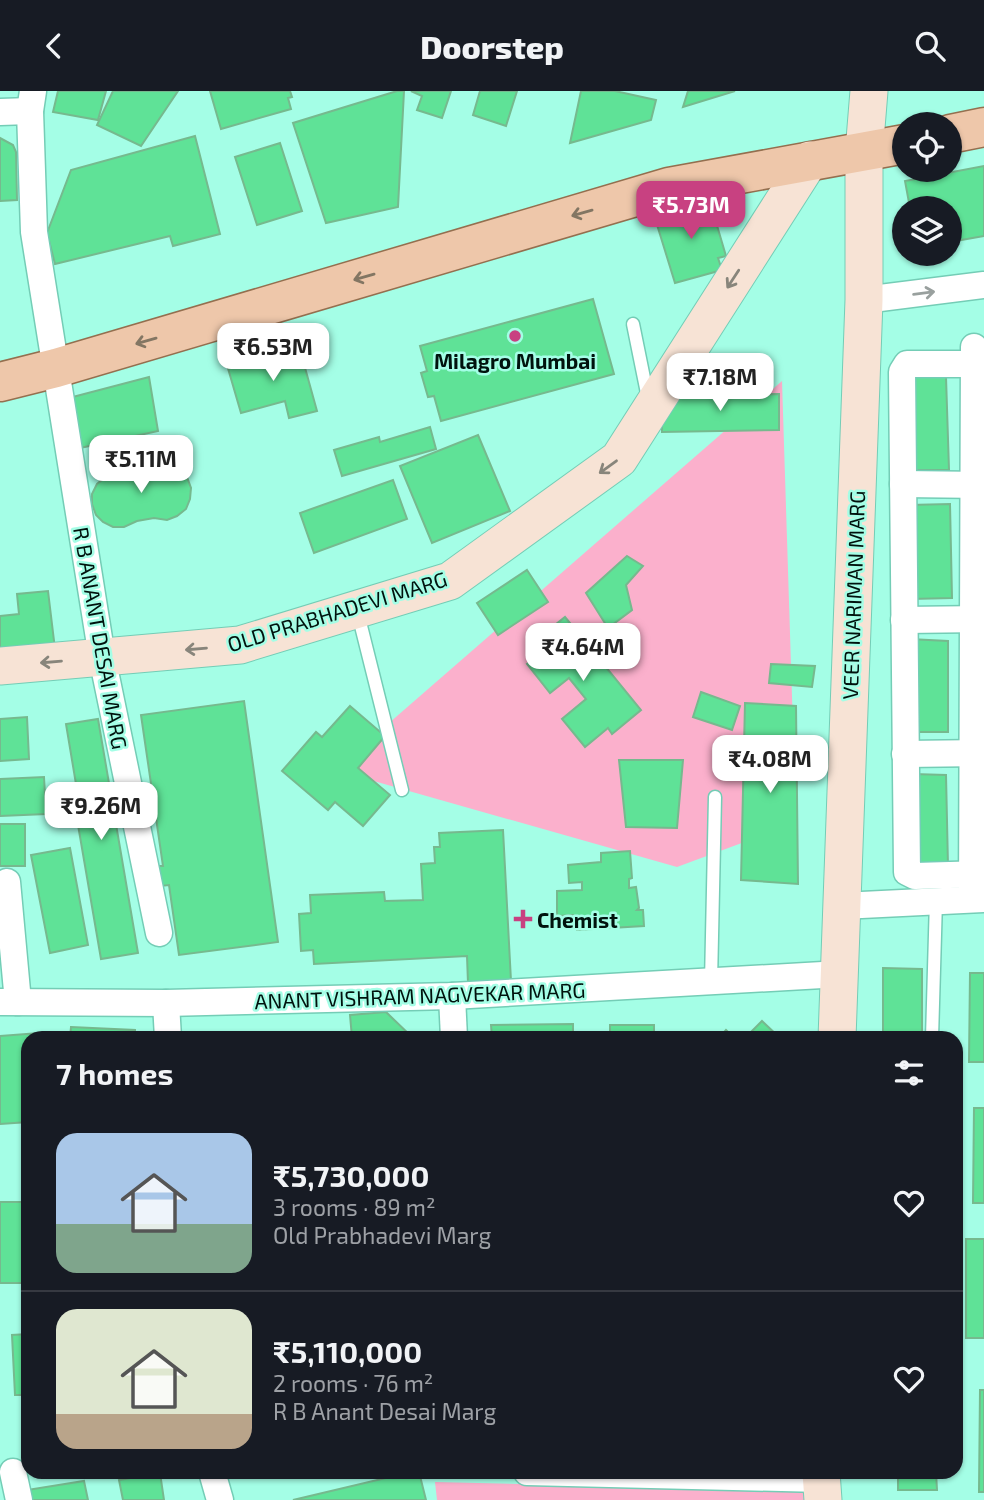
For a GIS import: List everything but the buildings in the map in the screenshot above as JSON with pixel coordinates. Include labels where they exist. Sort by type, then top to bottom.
[{"type":"main road","points":[[962,132],[984,127]]},
{"type":"main road","points":[[0,382],[56,368],[669,187],[892,147]]},
{"type":"street","name":"VEER NARIMAN MARG","points":[[837,1031],[864,300],[864,152],[869,91]]},
{"type":"street","points":[[0,112],[31,101]]},
{"type":"street","name":"R B ANANT DESAI MARG","points":[[31,101],[34,232],[102,657],[159,933]]},
{"type":"street","name":"OLD PRABHADEVI MARG","points":[[0,666],[240,645],[450,581],[619,459],[810,160]]},
{"type":"street","points":[[864,300],[984,285]]},
{"type":"street","points":[[977,358],[979,485],[978,887],[906,872],[902,484],[903,367],[907,364],[977,358]]},
{"type":"street","points":[[902,484],[979,485]]},
{"type":"street","points":[[904,620],[978,619]]},
{"type":"street","points":[[905,754],[978,753]]},
{"type":"street","points":[[7,882],[8,1002]]},
{"type":"street","points":[[841,906],[936,900],[978,887]]},
{"type":"street","points":[[0,911],[8,1002]]},
{"type":"street","name":"ANANT VISHRAM NAGVEKAR MARG","points":[[8,1002],[166,1003],[452,996],[840,974]]},
{"type":"street","points":[[452,996],[454,1031]]},
{"type":"street","points":[[166,1003],[168,1031]]},
{"type":"street","points":[[14,1473],[19,1500]]},
{"type":"street","points":[[214,1479],[220,1500]]},
{"type":"street","points":[[715,1479],[821,1484]]},
{"type":"lane","points":[[633,324],[650,409]]},
{"type":"lane","points":[[357,609],[402,790]]},
{"type":"lane","points":[[711,982],[715,797]]},
{"type":"lane","points":[[932,1031],[936,900]]},
{"type":"shaded area","points":[[782,381],[796,823],[677,867],[335,770]]},
{"type":"shaded area","points":[[435,1482],[835,1491],[835,1500],[437,1500]]},
{"type":"place","name":"Milagro Mumbai","points":[[515,336]]},
{"type":"place","name":"Chemist","points":[[523,919]]}]
